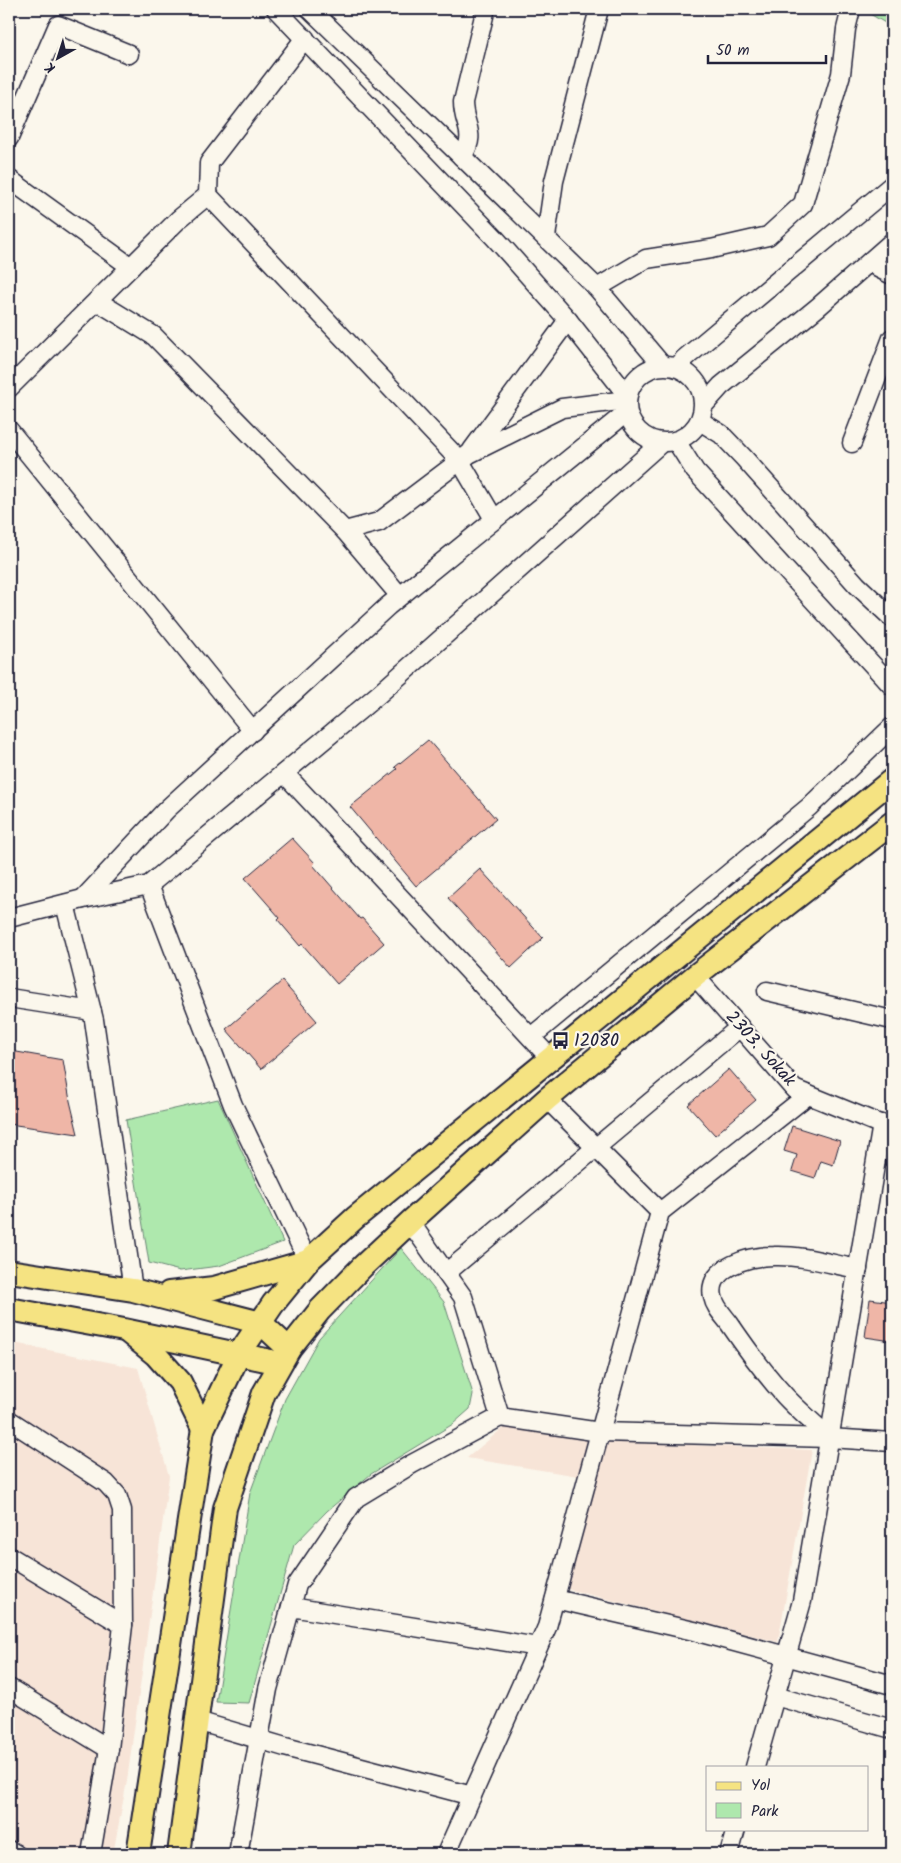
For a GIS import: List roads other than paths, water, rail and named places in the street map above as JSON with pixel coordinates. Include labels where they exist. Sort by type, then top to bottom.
[{"type":"main road","points":[[138,1854],[203,1429],[239,1354],[273,1304],[308,1262],[355,1218],[892,780]]},
{"type":"main road","points":[[179,1854],[225,1508],[264,1393],[284,1356],[320,1310],[410,1222],[547,1099],[695,976],[892,823]]},
{"type":"main road","points":[[142,1292],[214,1288],[308,1262]]},
{"type":"main road","points":[[9,1271],[142,1292],[261,1322],[284,1356]]},
{"type":"main road","points":[[9,1309],[239,1354],[284,1356]]},
{"type":"main road","points":[[124,1330],[156,1355],[180,1382],[203,1429]]},
{"type":"street","points":[[276,9],[494,238],[568,320],[627,402],[634,426],[646,437],[668,442],[892,686]]},
{"type":"street","points":[[310,9],[546,237],[670,366],[692,376],[701,389],[702,413],[857,585],[891,613]]},
{"type":"street","points":[[546,237],[554,182],[599,9]]},
{"type":"street","points":[[597,288],[646,259],[711,249],[768,236],[803,204],[841,74],[846,29],[851,9]]},
{"type":"street","points":[[462,157],[467,150],[471,138],[464,116],[463,102],[486,12]]},
{"type":"street","points":[[9,138],[58,25],[129,54]]},
{"type":"street","points":[[305,38],[209,162],[208,195],[465,457],[494,519]]},
{"type":"street","points":[[9,178],[131,267]]},
{"type":"street","points":[[83,899],[166,810],[400,596],[494,519],[627,402],[634,381],[646,370],[670,366],[684,359],[892,185]]},
{"type":"street","points":[[9,388],[179,219],[208,195]]},
{"type":"street","points":[[9,918],[83,899],[150,885],[379,694],[668,442],[690,434],[720,386],[818,307],[892,242]]},
{"type":"street","points":[[871,261],[878,268],[892,275]]},
{"type":"street","points":[[97,301],[154,336],[345,532],[400,596]]},
{"type":"street","points":[[465,457],[568,320]]},
{"type":"street","points":[[852,443],[892,338]]},
{"type":"street","points":[[345,532],[378,522],[465,457],[562,408],[627,402]]},
{"type":"street","points":[[9,430],[253,731]]},
{"type":"street","points":[[531,1037],[809,807],[892,727]]},
{"type":"street","points":[[284,773],[550,1058]]},
{"type":"street","points":[[150,885],[233,1105],[308,1262]]},
{"type":"street","points":[[65,904],[92,1011],[142,1292]]},
{"type":"street","name":"2303. Sokak","points":[[695,976],[794,1089],[887,1127]]},
{"type":"street","points":[[767,991],[892,1020]]},
{"type":"street","points":[[9,998],[92,1011]]},
{"type":"street","points":[[446,1273],[740,1027]]},
{"type":"street","points":[[446,1854],[547,1627],[660,1212],[808,1095]]},
{"type":"street","points":[[547,1099],[660,1212]]},
{"type":"street","points":[[754,1766],[802,1601],[858,1269],[887,1127]]},
{"type":"street","points":[[410,1222],[463,1297],[500,1417]]},
{"type":"street","points":[[830,1438],[785,1396],[739,1338],[715,1302],[712,1288],[718,1275],[724,1270],[736,1264],[761,1257],[785,1256],[858,1269]]},
{"type":"street","points":[[238,1854],[268,1689],[297,1585],[356,1498],[412,1464],[500,1417],[600,1432],[830,1438],[892,1442]]},
{"type":"street","points":[[9,1420],[106,1483],[117,1495],[122,1510],[123,1625],[109,1749],[91,1854]]},
{"type":"street","points":[[9,1556],[123,1625]]},
{"type":"street","points":[[555,1599],[694,1630],[892,1685]]},
{"type":"street","points":[[291,1607],[538,1647]]},
{"type":"street","points":[[9,1688],[109,1749]]},
{"type":"street","points":[[775,1696],[892,1729]]},
{"type":"street","points":[[197,1721],[285,1747],[472,1796]]},
{"type":"street","points":[[729,1854],[736,1830]]},
{"type":"street","points":[[9,1850],[16,1854]]},
{"type":"place","name":"12080","points":[[560,1041]]}]
